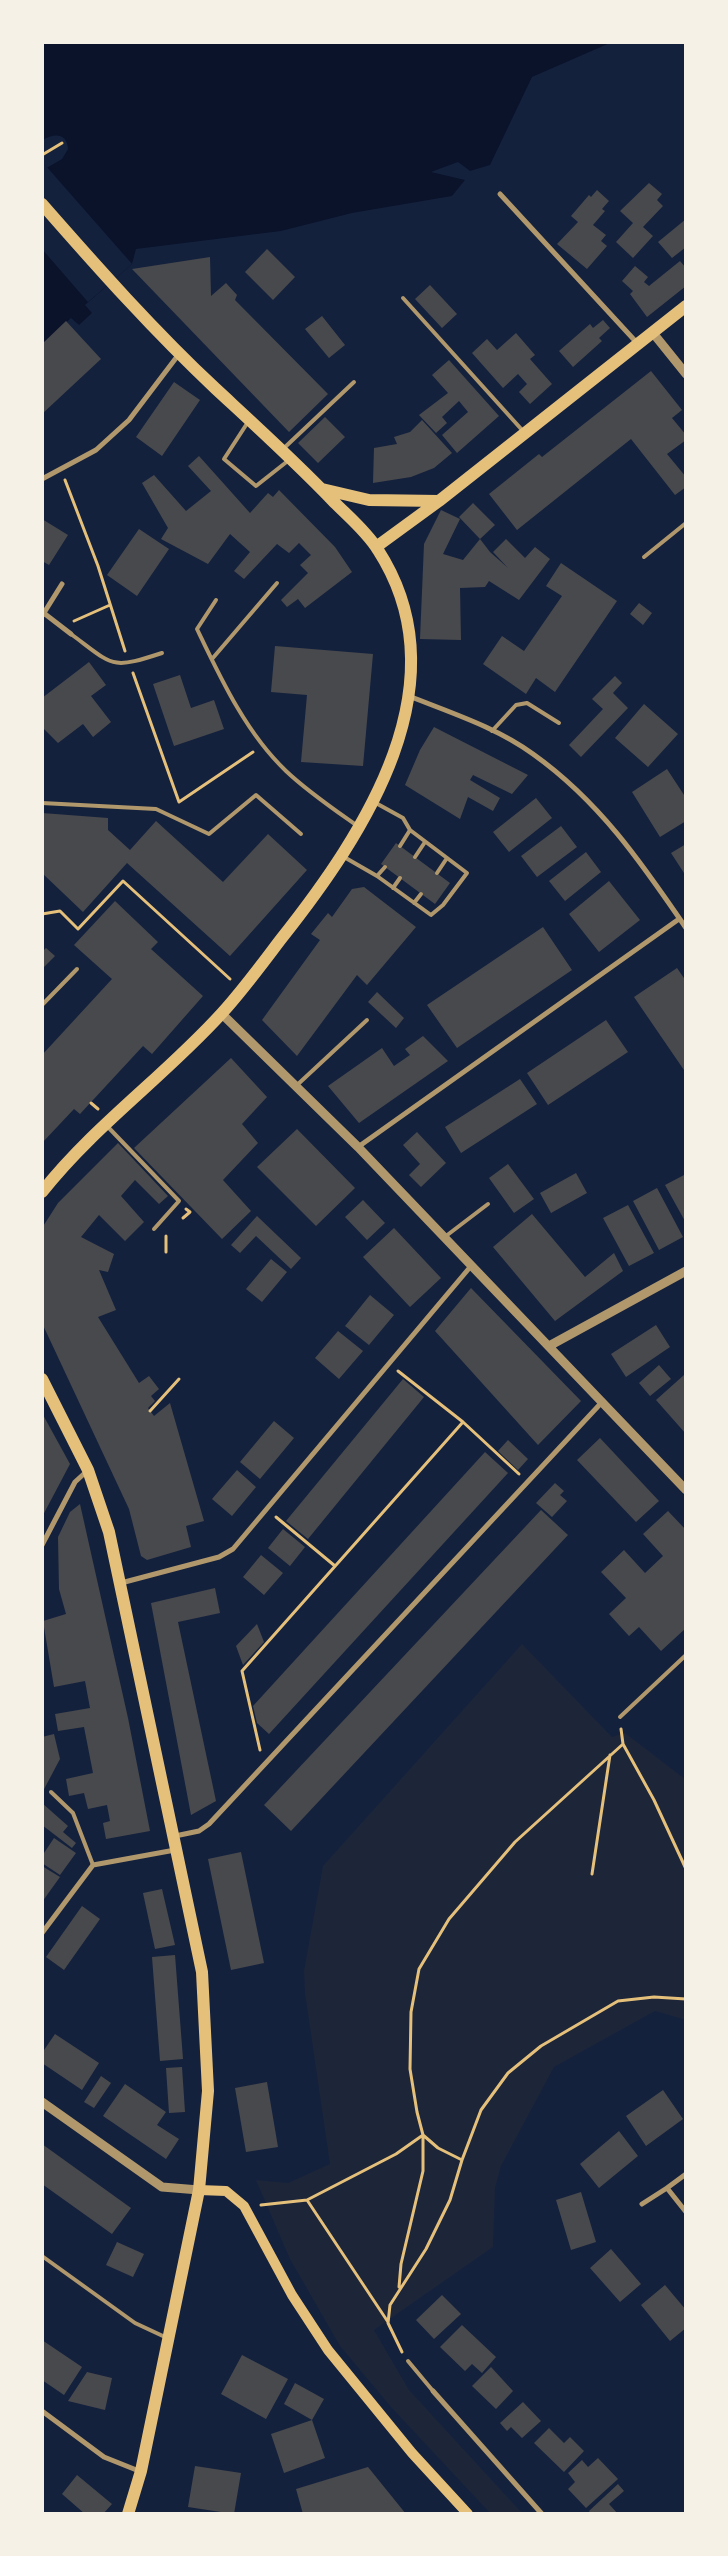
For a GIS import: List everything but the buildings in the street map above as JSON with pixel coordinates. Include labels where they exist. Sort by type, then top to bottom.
[{"type":"main road","points":[[42,204],[178,354],[322,489],[376,547],[400,593],[411,636],[412,659],[408,696],[394,756],[374,802],[360,828],[305,910],[222,1014],[105,1124],[56,1174],[42,1192]]},
{"type":"main road","points":[[376,547],[439,501],[686,306]]},
{"type":"main road","points":[[322,489],[369,500],[439,501]]},
{"type":"main road","points":[[42,1379],[88,1470],[102,1506],[121,1582],[202,1972],[208,2091],[200,2190],[141,2471],[128,2514]]},
{"type":"main road","points":[[200,2190],[226,2191],[244,2206],[292,2295],[328,2350],[412,2453],[468,2514]]},
{"type":"street","points":[[500,194],[638,344]]},
{"type":"street","points":[[653,332],[686,374]]},
{"type":"street","points":[[42,479],[96,450],[129,420],[178,354]]},
{"type":"street","points":[[62,584],[44,615],[71,634]]},
{"type":"street","points":[[408,696],[492,731],[533,753],[590,801],[638,856],[686,928]]},
{"type":"street","points":[[358,1147],[679,919]]},
{"type":"street","points":[[222,1014],[358,1147],[470,1266],[603,1401],[686,1490]]},
{"type":"street","points":[[121,1582],[219,1557],[233,1549],[470,1266]]},
{"type":"street","points":[[548,1346],[686,1271]]},
{"type":"street","points":[[175,1836],[199,1831],[209,1824],[603,1401]]},
{"type":"street","points":[[42,1545],[75,1482],[88,1470]]},
{"type":"street","points":[[42,1933],[93,1865],[178,1850]]},
{"type":"street","points":[[42,2102],[162,2187],[200,2190]]},
{"type":"street","points":[[642,2204],[686,2174]]},
{"type":"street","points":[[667,2188],[686,2212]]},
{"type":"street","points":[[433,2391],[542,2514]]},
{"type":"street","points":[[42,2411],[104,2457],[141,2471]]},
{"type":"lane","points":[[403,298],[525,433]]},
{"type":"lane","points":[[250,420],[224,458],[256,486],[354,382]]},
{"type":"lane","points":[[644,557],[686,523]]},
{"type":"lane","points":[[212,659],[277,582]]},
{"type":"lane","points":[[216,600],[198,629],[225,686],[263,745],[286,771],[360,828]]},
{"type":"lane","points":[[71,634],[107,661],[119,665],[162,653]]},
{"type":"lane","points":[[492,731],[516,706],[527,703],[559,723]]},
{"type":"lane","points":[[42,803],[156,809],[209,834],[256,795],[301,834]]},
{"type":"lane","points":[[342,856],[377,876],[431,915],[443,905],[467,873],[410,830],[404,818],[374,802]]},
{"type":"lane","points":[[400,846],[410,830]]},
{"type":"lane","points":[[415,857],[425,842]]},
{"type":"lane","points":[[437,873],[447,858]]},
{"type":"lane","points":[[377,876],[385,867]]},
{"type":"lane","points":[[393,888],[400,878]]},
{"type":"lane","points":[[414,903],[421,894]]},
{"type":"lane","points":[[42,1005],[77,969]]},
{"type":"lane","points":[[296,1086],[368,1020]]},
{"type":"lane","points":[[105,1124],[179,1201],[154,1229]]},
{"type":"lane","points":[[444,1238],[488,1204]]},
{"type":"lane","points":[[620,1717],[686,1655]]},
{"type":"lane","points":[[51,1792],[73,1813],[93,1865]]},
{"type":"lane","points":[[42,2256],[134,2323],[170,2339]]},
{"type":"lane","points":[[408,2361],[433,2391]]},
{"type":"path","points":[[42,154],[62,143]]},
{"type":"path","points":[[61,626],[110,605]]},
{"type":"path","points":[[42,914],[60,912],[78,929],[123,881],[242,990]]},
{"type":"path","points":[[388,1363],[462,1422],[528,1482]]},
{"type":"path","points":[[150,1411],[179,1379]]},
{"type":"path","points":[[264,1766],[242,1671],[462,1422]]},
{"type":"path","points":[[266,1510],[335,1566]]},
{"type":"path","points":[[620,1717],[622,1744],[654,1800],[686,1869]]},
{"type":"path","points":[[399,2288],[401,2264],[423,2171],[423,2135],[410,2069],[411,2012],[419,1969],[449,1919],[515,1842],[622,1744]]},
{"type":"path","points":[[592,1874],[610,1755]]},
{"type":"path","points":[[388,2323],[390,2305],[399,2288],[426,2249],[450,2200],[462,2160],[481,2110],[508,2073],[541,2046],[618,2001],[654,1997],[686,1999]]},
{"type":"path","points":[[423,2135],[438,2148],[462,2160]]},
{"type":"path","points":[[244,2206],[307,2200],[396,2154],[423,2135]]},
{"type":"path","points":[[307,2200],[388,2323],[408,2361]]},
{"type":"shaded area","points":[[43,43],[610,43],[532,77],[490,165],[470,171],[458,162],[431,172],[465,180],[452,196],[352,213],[281,231],[136,249],[132,264],[85,305],[92,313],[79,325],[71,318],[43,344],[43,170],[62,159],[68,149],[63,137],[51,136],[43,140]]},
{"type":"shaded area","points":[[522,1644],[612,1737],[625,1733],[685,1779],[686,2020],[655,2011],[554,2067],[501,2166],[495,2188],[493,2247],[374,2330],[409,2390],[522,2513],[490,2513],[391,2407],[340,2346],[290,2259],[256,2180],[288,2183],[330,2164],[305,1993],[304,1971],[323,1866]]},
{"type":"pier","points":[[45,165],[132,264],[88,302],[42,249],[42,167]]}]
